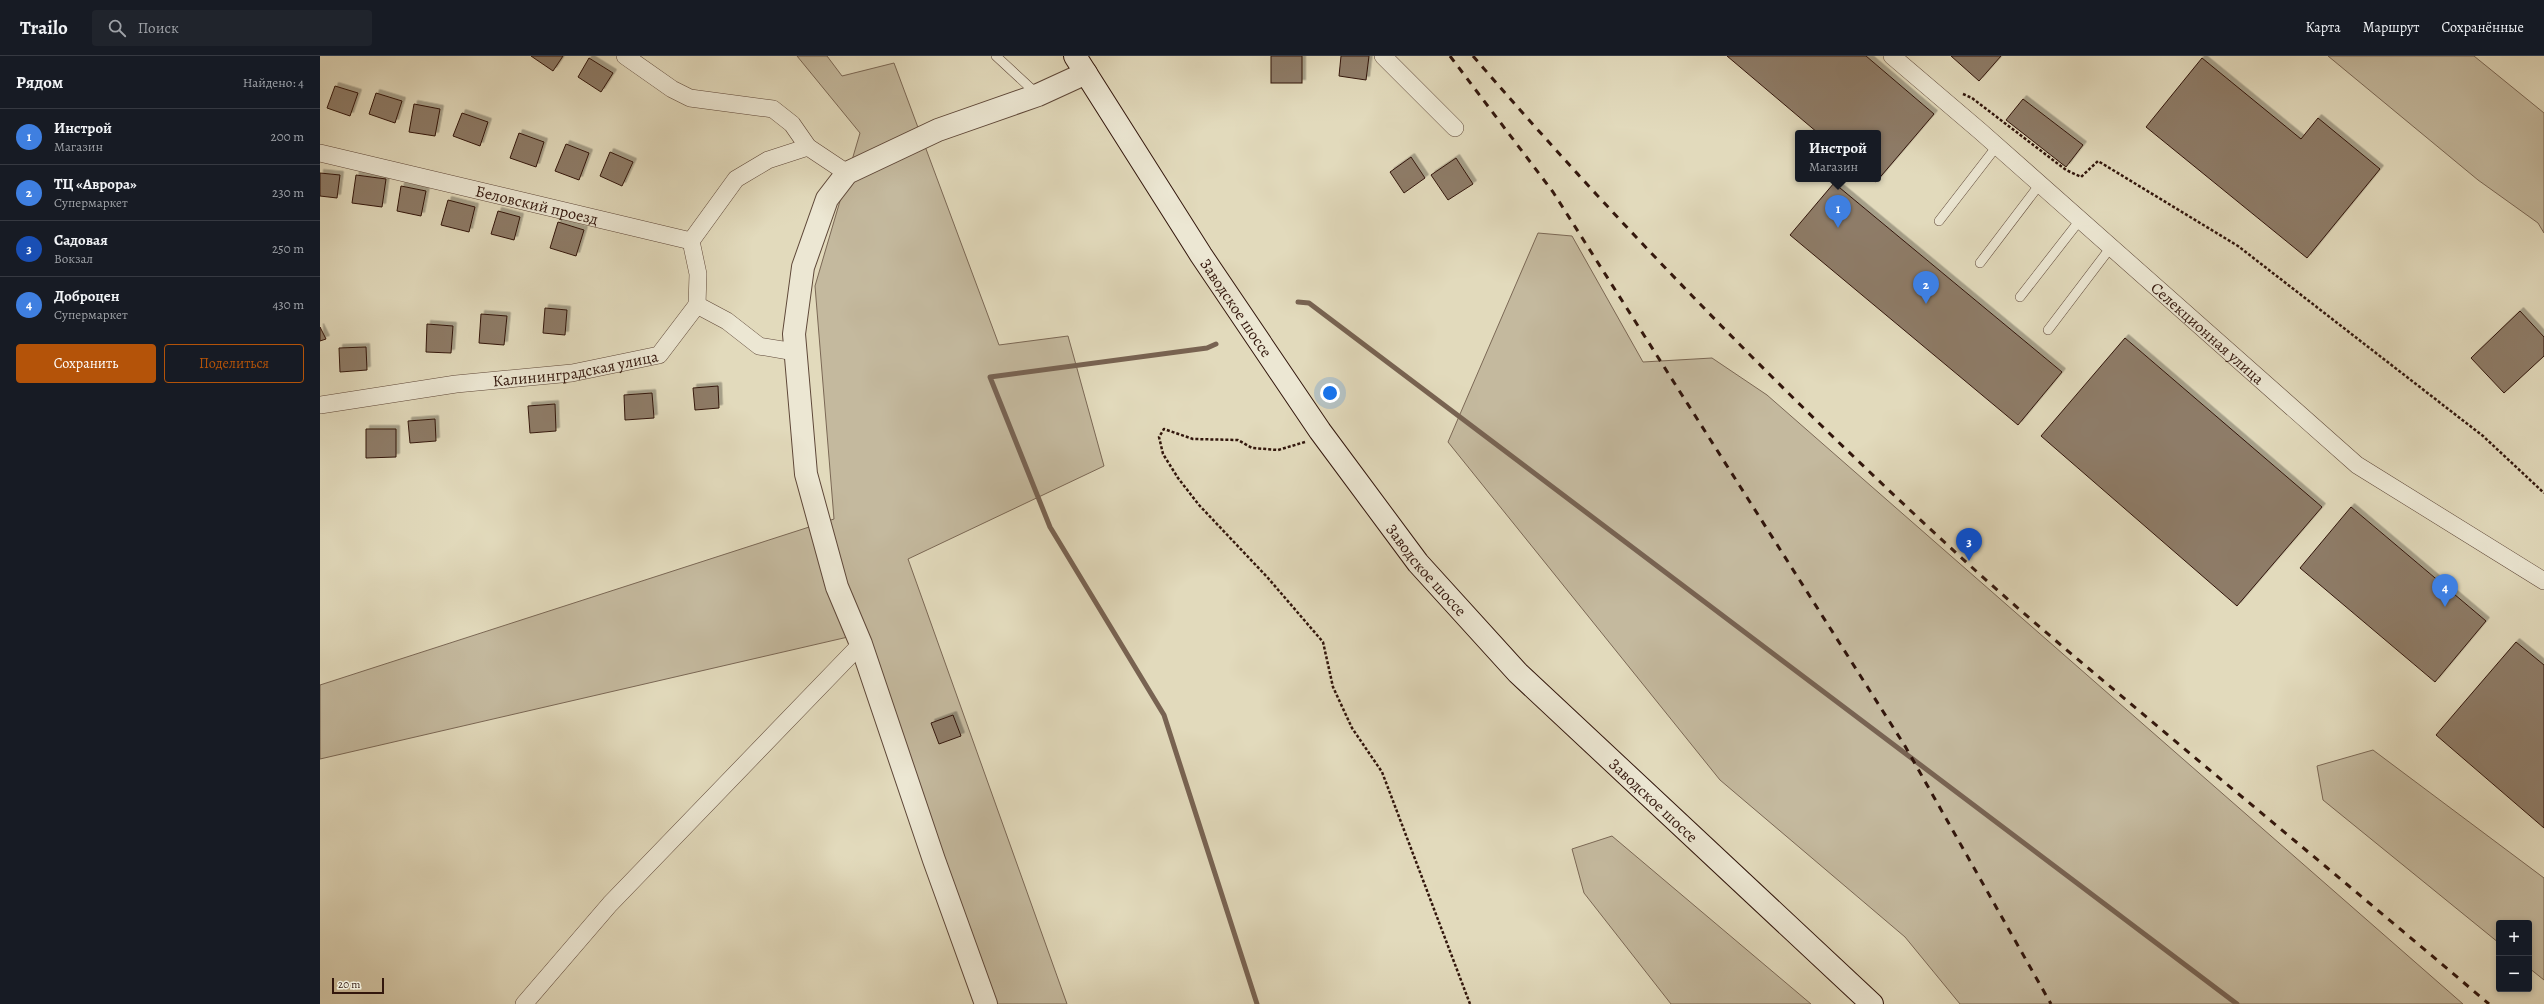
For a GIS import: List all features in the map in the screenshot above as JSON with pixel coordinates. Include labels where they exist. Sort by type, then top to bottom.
[{"type":"main road","points":[[986,1004],[934,860],[861,644],[837,587],[806,474],[794,334],[803,267],[827,200],[847,173],[938,130],[1038,95],[1081,65]]},
{"type":"main road","name":"Заводское шоссе","points":[[1081,65],[1201,255],[1320,431],[1418,563],[1518,673],[1872,1004]]},
{"type":"street","points":[[625,56],[672,89],[690,98],[715,103],[773,109],[792,124],[808,147],[847,173]]},
{"type":"street","points":[[1383,56],[1455,128]]},
{"type":"street","name":"Селекционная улица","points":[[1892,56],[1997,146],[2357,465],[2544,581]]},
{"type":"street","points":[[795,352],[759,346],[727,321],[697,305],[698,274],[691,241],[736,179],[768,160],[808,147]]},
{"type":"street","name":"Беловский проезд","points":[[320,153],[691,241]]},
{"type":"street","name":"Калининградская улица","points":[[320,405],[456,384],[572,374],[659,355],[697,305]]},
{"type":"street","points":[[524,1004],[610,904],[861,644]]},
{"type":"lane","points":[[996,56],[1038,95]]},
{"type":"lane","points":[[1938,221],[1997,146]]},
{"type":"lane","points":[[1980,263],[2040,184]]},
{"type":"lane","points":[[2020,296],[2080,220]]},
{"type":"lane","points":[[2048,330],[2111,247]]},
{"type":"path","points":[[1960,96],[1964,93],[1972,98],[2066,170],[2081,178],[2098,161],[2238,246],[2483,436],[2544,493]]},
{"type":"path","points":[[1320,431],[1304,442],[1278,450],[1252,448],[1238,440],[1193,439],[1164,429],[1159,437],[1163,454],[1178,478],[1199,505],[1268,578],[1323,642],[1333,687],[1352,728],[1382,772],[1470,1004]]},
{"type":"shaded area","points":[[797,56],[827,56],[842,76],[894,63],[999,345],[1068,336],[1104,466],[908,559],[1067,1004],[984,1004],[861,634],[320,759],[320,685],[834,519],[815,286],[860,133]]},
{"type":"shaded area","points":[[2328,56],[2474,56],[2544,113],[2544,233],[2538,223],[2478,180]]},
{"type":"shaded area","points":[[1538,233],[1572,236],[1643,362],[1712,358],[1767,395],[2463,1004],[1960,1004],[1905,937],[1720,780],[1448,442]]},
{"type":"shaded area","points":[[2373,750],[2544,878],[2544,980],[2532,970],[2532,920],[2496,920],[2496,941],[2323,800],[2317,766]]},
{"type":"shaded area","points":[[1612,836],[1811,1004],[1671,1004],[1584,893],[1572,849]]},
{"type":"building","points":[[531,56],[563,56],[553,71]]},
{"type":"building","points":[[1271,56],[1302,56],[1302,83],[1271,83]]},
{"type":"building","points":[[1341,56],[1369,56],[1366,80],[1339,76]]},
{"type":"building","points":[[1727,56],[1866,56],[1934,114],[1881,176],[1881,130],[1814,130]]},
{"type":"building","points":[[1951,56],[2001,56],[1979,81]]},
{"type":"building","points":[[589,58],[613,73],[601,92],[578,77]]},
{"type":"building","points":[[2202,58],[2301,139],[2318,118],[2380,169],[2307,258],[2146,127]]},
{"type":"building","points":[[335,86],[358,93],[350,116],[327,108]]},
{"type":"building","points":[[376,93],[402,101],[395,123],[369,114]]},
{"type":"building","points":[[2023,99],[2083,145],[2066,167],[2006,120]]},
{"type":"building","points":[[414,104],[440,109],[435,136],[409,132]]},
{"type":"building","points":[[462,113],[488,122],[480,146],[453,136]]},
{"type":"building","points":[[519,133],[544,142],[536,167],[510,158]]},
{"type":"building","points":[[566,144],[589,153],[579,180],[555,171]]},
{"type":"building","points":[[610,152],[633,162],[622,186],[600,176]]},
{"type":"building","points":[[1411,157],[1425,178],[1404,193],[1390,172]]},
{"type":"building","points":[[1456,158],[1473,184],[1448,200],[1431,175]]},
{"type":"building","points":[[320,173],[340,175],[337,198],[320,196]]},
{"type":"building","points":[[356,175],[386,179],[382,207],[352,203]]},
{"type":"building","points":[[1834,183],[2062,372],[2018,425],[1790,235]]},
{"type":"building","points":[[401,186],[426,191],[421,216],[397,211]]},
{"type":"building","points":[[448,200],[475,207],[469,232],[441,225]]},
{"type":"building","points":[[498,211],[520,217],[514,240],[491,234]]},
{"type":"building","points":[[558,222],[584,230],[576,256],[550,248]]},
{"type":"building","points":[[545,308],[567,310],[565,335],[543,333]]},
{"type":"building","points":[[2520,311],[2544,337],[2544,356],[2504,393],[2471,358]]},
{"type":"building","points":[[481,314],[507,316],[504,345],[479,343]]},
{"type":"building","points":[[427,324],[453,326],[451,353],[426,352]]},
{"type":"building","points":[[320,327],[326,339],[320,341]]},
{"type":"building","points":[[2125,338],[2322,507],[2237,606],[2041,436]]},
{"type":"building","points":[[366,347],[367,370],[340,372],[339,348]]},
{"type":"building","points":[[718,386],[719,408],[695,410],[693,388]]},
{"type":"building","points":[[652,393],[654,418],[625,420],[624,395]]},
{"type":"building","points":[[555,404],[556,431],[530,433],[528,406]]},
{"type":"building","points":[[435,419],[436,441],[410,443],[408,421]]},
{"type":"building","points":[[366,429],[396,429],[396,457],[366,458]]},
{"type":"building","points":[[2351,507],[2486,621],[2435,682],[2300,568]]},
{"type":"building","points":[[2516,642],[2544,665],[2544,828],[2436,735]]},
{"type":"building","points":[[953,715],[961,736],[939,744],[931,723]]},
{"type":"waterway","points":[[1298,302],[1309,303],[2237,1004]]},
{"type":"waterway","points":[[1216,344],[1207,348],[990,377],[1050,527],[1164,715],[1257,1004]]},
{"type":"railway","points":[[1450,56],[1553,192],[1905,746],[2051,1004]]},
{"type":"railway","points":[[1473,56],[1532,124],[1654,256],[1780,385],[1910,510],[1976,571],[2057,642],[2489,1004]]},
{"type":"place","name":"Инстрой","points":[[1838,228]]},
{"type":"place","name":"ТЦ «Аврора»","points":[[1926,304]]},
{"type":"place","name":"Садовая","points":[[1969,561]]},
{"type":"place","name":"Доброцен","points":[[2445,607]]}]
